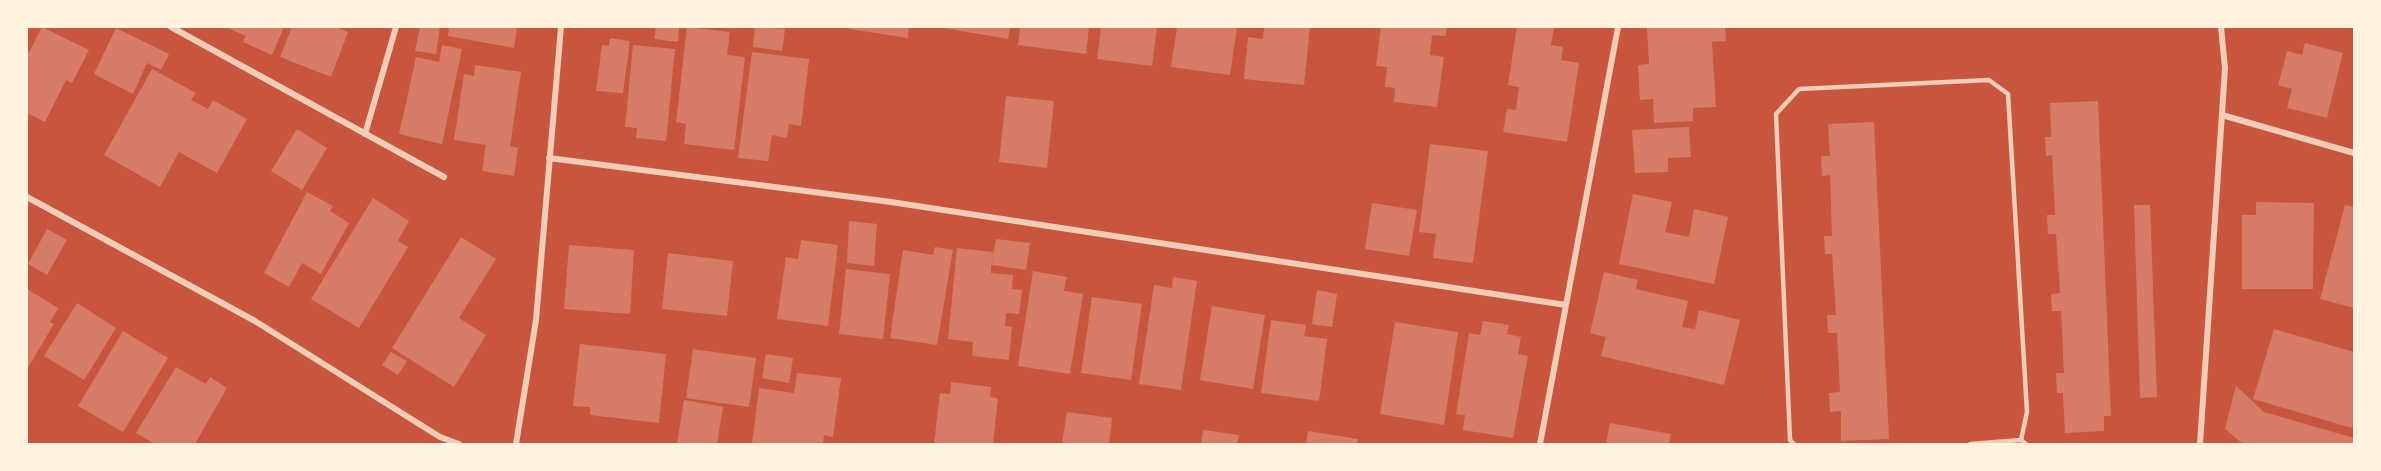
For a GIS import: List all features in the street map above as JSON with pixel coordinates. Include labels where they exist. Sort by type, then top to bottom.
[{"type":"street","points":[[171,27],[444,177]]},
{"type":"street","points":[[365,134],[396,27]]},
{"type":"street","points":[[516,444],[536,320],[561,27]]},
{"type":"street","points":[[1540,444],[1618,27]]},
{"type":"street","points":[[2200,444],[2225,68],[2221,27]]},
{"type":"street","points":[[2222,115],[2354,153]]},
{"type":"street","points":[[549,158],[891,202],[1566,305]]},
{"type":"street","points":[[27,197],[255,321],[440,437],[459,444]]},
{"type":"lane","points":[[1794,444],[1790,440],[1776,114],[1799,89],[1989,80],[2008,94],[2027,412],[2021,440]]},
{"type":"lane","points":[[1971,444],[2021,440],[2026,444]]},
{"type":"building","points":[[42,27],[89,50],[72,83],[66,80],[45,122],[27,113],[27,56]]},
{"type":"building","points":[[226,27],[284,27],[272,55],[243,42],[246,36]]},
{"type":"building","points":[[292,27],[336,27],[348,32],[331,77],[280,57]]},
{"type":"building","points":[[420,27],[440,27],[436,54],[415,51]]},
{"type":"building","points":[[449,27],[517,27],[514,48],[448,36]]},
{"type":"building","points":[[656,27],[679,27],[678,42],[654,39]]},
{"type":"building","points":[[687,27],[730,32],[727,55],[745,57],[734,150],[684,144],[686,124],[676,122]]},
{"type":"building","points":[[755,27],[785,29],[782,51],[753,47]]},
{"type":"building","points":[[849,27],[909,27],[908,38],[849,29]]},
{"type":"building","points":[[938,27],[1010,27],[1008,39]]},
{"type":"building","points":[[1020,27],[1089,27],[1086,54],[1018,45]]},
{"type":"building","points":[[1101,27],[1157,27],[1152,66],[1097,59]]},
{"type":"building","points":[[1177,27],[1237,27],[1230,75],[1171,67]]},
{"type":"building","points":[[1264,27],[1310,27],[1304,85],[1244,79],[1248,37],[1263,39]]},
{"type":"building","points":[[1381,27],[1447,27],[1446,36],[1432,35],[1430,55],[1444,57],[1437,107],[1394,102],[1395,88],[1385,87],[1387,67],[1376,66]]},
{"type":"building","points":[[1517,27],[1554,27],[1551,45],[1563,47],[1561,60],[1579,63],[1567,142],[1503,132],[1507,109],[1516,110],[1519,87],[1508,85]]},
{"type":"building","points":[[1647,27],[1725,27],[1726,41],[1712,42],[1716,107],[1693,108],[1693,121],[1654,123],[1653,99],[1640,100],[1638,65],[1649,64]]},
{"type":"building","points":[[116,28],[169,54],[161,70],[147,63],[133,94],[94,74]]},
{"type":"building","points":[[610,38],[630,41],[623,93],[596,91],[602,45],[609,46]]},
{"type":"building","points":[[2305,43],[2343,53],[2327,118],[2287,108],[2292,89],[2278,85],[2287,51],[2302,55]]},
{"type":"building","points":[[442,45],[462,49],[442,144],[399,134],[416,57],[439,62]]},
{"type":"building","points":[[633,45],[675,49],[666,141],[636,138],[637,128],[625,127]]},
{"type":"building","points":[[752,52],[809,59],[801,126],[789,124],[787,138],[772,135],[768,161],[738,158]]},
{"type":"building","points":[[475,65],[521,72],[510,146],[518,148],[514,176],[482,171],[486,145],[454,140],[464,74],[474,76]]},
{"type":"building","points":[[152,69],[196,93],[191,100],[208,109],[213,100],[247,119],[217,173],[179,152],[160,187],[104,155]]},
{"type":"building","points":[[1006,96],[1054,101],[1047,168],[999,162]]},
{"type":"building","points":[[2098,101],[2111,416],[2104,416],[2104,431],[2065,433],[2063,393],[2057,393],[2056,373],[2064,373],[2061,311],[2052,311],[2051,294],[2060,293],[2056,234],[2048,234],[2047,215],[2055,215],[2052,155],[2046,156],[2045,137],[2051,137],[2050,103]]},
{"type":"building","points":[[1874,122],[1889,439],[1841,441],[1841,411],[1830,412],[1829,393],[1840,392],[1837,333],[1828,333],[1827,315],[1836,315],[1832,254],[1825,254],[1824,236],[1832,236],[1830,175],[1822,176],[1821,156],[1830,156],[1828,124]]},
{"type":"building","points":[[1689,127],[1691,157],[1668,158],[1668,172],[1635,173],[1632,130]]},
{"type":"building","points":[[297,129],[327,148],[302,190],[271,171]]},
{"type":"building","points":[[1430,144],[1488,151],[1473,263],[1433,258],[1436,234],[1419,232]]},
{"type":"building","points":[[307,192],[333,206],[330,211],[349,223],[321,274],[302,263],[289,287],[264,273]]},
{"type":"building","points":[[1633,194],[1672,202],[1665,232],[1689,237],[1694,209],[1728,217],[1714,284],[1619,264]]},
{"type":"building","points":[[373,198],[409,221],[398,241],[408,247],[359,328],[311,299]]},
{"type":"building","points":[[2256,202],[2314,203],[2313,289],[2242,289],[2242,215],[2256,215]]},
{"type":"building","points":[[1372,203],[1417,210],[1409,256],[1365,249]]},
{"type":"building","points":[[2134,205],[2150,205],[2157,397],[2140,398]]},
{"type":"building","points":[[2345,205],[2354,207],[2354,308],[2320,299]]},
{"type":"building","points":[[849,221],[877,224],[874,266],[847,263]]},
{"type":"building","points":[[47,229],[67,240],[47,275],[28,264]]},
{"type":"building","points":[[461,237],[496,259],[459,318],[486,335],[454,387],[392,348]]},
{"type":"building","points":[[996,239],[1030,243],[1026,270],[991,265],[991,273],[1013,275],[1012,289],[1022,290],[1019,314],[1006,313],[1005,326],[1012,327],[1009,360],[972,356],[973,342],[948,339],[957,248],[993,252],[992,261]]},
{"type":"building","points":[[801,240],[838,245],[828,326],[777,319],[786,257],[798,259]]},
{"type":"building","points":[[569,245],[634,250],[630,314],[564,309]]},
{"type":"building","points":[[935,247],[953,250],[937,345],[890,338],[903,250],[933,255]]},
{"type":"building","points":[[668,253],[733,261],[727,316],[662,309]]},
{"type":"building","points":[[846,269],[890,274],[883,339],[839,334]]},
{"type":"building","points":[[1033,271],[1067,277],[1064,291],[1083,294],[1070,374],[1018,366]]},
{"type":"building","points":[[1604,272],[1638,280],[1636,289],[1688,301],[1682,327],[1695,329],[1699,310],[1740,320],[1724,385],[1601,356],[1606,337],[1590,333]]},
{"type":"building","points":[[1173,277],[1197,281],[1181,390],[1139,384],[1154,285],[1172,288]]},
{"type":"building","points":[[27,289],[58,308],[50,322],[54,324],[27,369]]},
{"type":"building","points":[[1317,290],[1337,294],[1332,327],[1312,324]]},
{"type":"building","points":[[1092,297],[1142,304],[1131,380],[1081,373]]},
{"type":"building","points":[[77,303],[116,328],[84,380],[44,356]]},
{"type":"building","points":[[1212,306],[1265,315],[1253,389],[1200,380]]},
{"type":"building","points":[[1271,320],[1306,325],[1304,336],[1327,339],[1319,401],[1261,393]]},
{"type":"building","points":[[1483,321],[1509,325],[1507,334],[1521,337],[1518,354],[1528,356],[1513,438],[1463,430],[1465,415],[1456,414],[1469,333],[1480,335]]},
{"type":"building","points":[[1395,322],[1458,332],[1444,425],[1380,414]]},
{"type":"building","points":[[2274,329],[2354,352],[2352,428],[2253,399]]},
{"type":"building","points":[[123,331],[168,358],[123,432],[78,406]]},
{"type":"building","points":[[580,344],[666,354],[659,423],[590,415],[590,407],[573,406]]},
{"type":"building","points":[[693,349],[756,358],[749,407],[686,398]]},
{"type":"building","points":[[391,352],[407,361],[398,375],[382,365]]},
{"type":"building","points":[[766,354],[793,358],[789,383],[762,378]]},
{"type":"building","points":[[176,367],[206,384],[210,377],[227,388],[195,444],[155,444],[136,433]]},
{"type":"building","points":[[797,373],[841,378],[833,437],[824,435],[823,444],[752,444],[759,388],[794,393]]},
{"type":"building","points":[[951,382],[991,387],[990,397],[998,398],[993,444],[934,444],[940,393],[950,394]]},
{"type":"building","points":[[2236,386],[2264,412],[2354,438],[2353,444],[2243,444],[2225,429]]},
{"type":"building","points":[[684,400],[723,407],[717,444],[677,444]]},
{"type":"building","points":[[1067,412],[1112,418],[1109,444],[1062,444]]},
{"type":"building","points":[[1610,423],[1671,434],[1669,444],[1606,444]]},
{"type":"building","points":[[1203,430],[1239,435],[1237,444],[1201,444]]},
{"type":"building","points":[[1308,431],[1358,439],[1357,444],[1306,444]]}]
